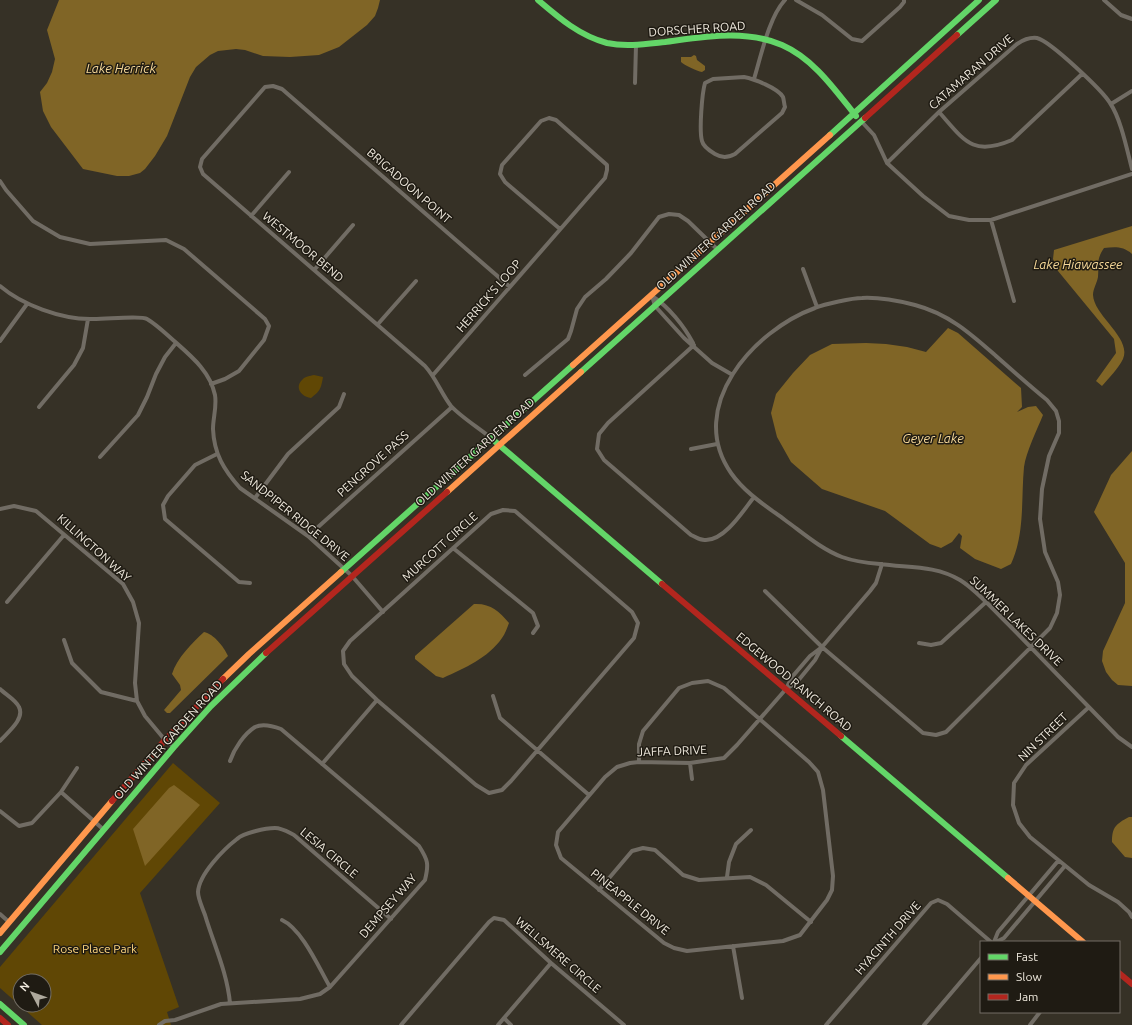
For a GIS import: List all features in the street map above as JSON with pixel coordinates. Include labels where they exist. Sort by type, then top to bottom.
[{"type":"main road","name":"DORSCHER ROAD","points":[[540,0],[569,26],[589,37],[613,44],[636,45],[734,34],[767,39],[790,49],[807,61],[861,121]]},
{"type":"main road","name":"OLD WINTER GARDEN ROAD","points":[[0,933],[165,740],[209,693],[244,659],[652,296],[979,0]]},
{"type":"main road","name":"OLD WINTER GARDEN ROAD","points":[[0,952],[174,747],[211,706],[256,662],[996,0]]},
{"type":"main road","name":"EDGEWOOD RANCH ROAD","points":[[491,438],[1082,941]]},
{"type":"main road","points":[[1120,974],[1132,984]]},
{"type":"main road","points":[[0,1004],[24,1025]]},
{"type":"main road","points":[[0,1018],[8,1025]]},
{"type":"street","points":[[754,79],[773,17],[780,5],[785,0]]},
{"type":"street","points":[[796,0],[822,15],[852,39],[862,41],[900,7],[904,0]]},
{"type":"street","points":[[1104,0],[1121,15],[1132,19]]},
{"type":"street","name":"CATAMARAN DRIVE","points":[[887,163],[939,112],[1017,44],[1025,39],[1036,38],[1050,45],[1103,94],[1111,104],[1123,134],[1132,169]]},
{"type":"street","points":[[635,83],[636,45]]},
{"type":"street","points":[[939,112],[961,136],[974,146],[989,147],[1001,145],[1012,140],[1082,74]]},
{"type":"street","points":[[744,77],[754,79],[777,91],[782,97],[785,107],[782,113],[735,154],[728,157],[720,157],[710,151],[702,142],[702,92],[705,83],[713,79],[744,77]]},
{"type":"street","name":"WESTMOOR BEND","points":[[295,100],[282,89],[273,86],[265,87],[202,159],[200,167],[203,174],[315,269],[425,366],[433,375],[442,393],[452,407],[491,438]]},
{"type":"street","points":[[1111,104],[1132,91]]},
{"type":"street","name":"BRIGADOON POINT","points":[[295,100],[510,287]]},
{"type":"street","name":"HERRICK'S LOOP","points":[[433,375],[605,178],[607,165],[556,120],[549,118],[541,121],[502,165],[500,174],[505,182],[560,229]]},
{"type":"street","points":[[861,121],[874,135],[887,163],[923,196],[949,216],[969,220],[991,220],[1132,174]]},
{"type":"street","points":[[251,216],[289,172]]},
{"type":"street","points":[[0,181],[33,221],[60,237],[90,244],[166,240],[184,248],[265,319],[269,326],[264,340],[239,371],[225,379],[211,384]]},
{"type":"street","points":[[526,374],[568,339],[572,331],[577,309],[585,297],[631,254],[659,217],[669,214],[679,215],[688,221],[718,250]]},
{"type":"street","points":[[991,220],[1014,301]]},
{"type":"street","points":[[315,269],[353,225]]},
{"type":"street","points":[[803,269],[817,307]]},
{"type":"street","points":[[378,324],[416,281]]},
{"type":"street","name":"SANDPIPER RIDGE DRIVE","points":[[0,286],[27,304],[60,315],[88,320],[145,318],[156,325],[196,360],[206,373],[215,396],[213,429],[217,454],[232,478],[240,488],[308,536],[352,576],[383,612]]},
{"type":"street","points":[[652,296],[660,302],[687,331],[694,345]]},
{"type":"street","points":[[652,296],[655,306],[684,338],[694,345],[712,363],[731,374]]},
{"type":"street","name":"SUMMER LAKES DRIVE","points":[[764,591],[822,647],[923,734],[936,735],[946,732],[1032,648],[1050,628],[1057,613],[1060,595],[1058,582],[1045,552],[1040,519],[1042,489],[1049,456],[1059,433],[1060,421],[1056,411],[1047,400],[960,325],[934,311],[915,305],[890,300],[862,298],[817,307],[787,320],[754,348],[731,374],[721,399],[717,419],[717,444],[729,470],[737,482],[754,497],[816,543],[843,557],[882,564],[927,568],[946,573],[960,580],[986,602],[1032,648],[1118,737],[1132,747]]},
{"type":"street","points":[[0,341],[27,304]]},
{"type":"street","points":[[39,407],[74,365],[83,348],[88,320]]},
{"type":"street","points":[[100,457],[138,414],[165,357],[176,343]]},
{"type":"street","points":[[694,345],[608,423],[599,434],[597,449],[604,460],[691,535],[700,539],[715,539],[724,533],[754,497]]},
{"type":"street","points":[[255,498],[288,454],[339,407],[344,394]]},
{"type":"street","name":"PENGROVE PASS","points":[[308,536],[452,407]]},
{"type":"street","points":[[691,449],[717,444]]},
{"type":"street","points":[[217,454],[195,465],[168,496],[163,506],[165,519],[239,582],[250,583]]},
{"type":"street","name":"KILLINGTON WAY","points":[[0,509],[14,506],[36,510],[123,584],[133,602],[139,623],[135,683],[137,700],[145,716],[165,740],[174,747]]},
{"type":"street","name":"MURCOTT CIRCLE","points":[[503,510],[515,511],[632,612],[638,623],[634,638],[512,781],[502,790],[489,793],[476,785],[377,700],[352,676],[344,664],[343,651],[350,641],[383,612],[492,514],[503,510]]},
{"type":"street","points":[[7,602],[64,535]]},
{"type":"street","points":[[454,548],[533,613],[538,626],[534,633]]},
{"type":"street","points":[[786,689],[797,682],[815,660],[822,647],[876,583],[882,564]]},
{"type":"street","points":[[920,643],[931,645],[941,643],[986,602]]},
{"type":"street","points":[[64,640],[72,663],[101,692],[137,700]]},
{"type":"street","points":[[786,689],[792,677],[810,656],[822,647]]},
{"type":"street","name":"PINEAPPLE DRIVE","points":[[589,795],[558,832],[556,845],[561,858],[664,943],[674,948],[687,951],[783,941],[800,935],[827,900],[832,890],[833,876],[823,790],[818,772],[809,762],[724,688],[708,681],[692,683],[680,688],[643,730],[639,744],[639,762]]},
{"type":"street","points":[[0,689],[19,706],[20,712],[19,719],[0,741]]},
{"type":"street","name":"JAFFA DRIVE","points":[[589,795],[605,777],[617,767],[630,763],[690,763],[724,758],[786,689]]},
{"type":"street","points":[[493,696],[500,718],[589,795]]},
{"type":"street","points":[[322,764],[377,700]]},
{"type":"street","name":"NIN STREET","points":[[1058,861],[1030,837],[1019,823],[1013,805],[1014,783],[1026,765],[1089,707]]},
{"type":"street","name":"DEMPSEY WAY","points":[[159,1025],[165,1021],[175,1020],[221,1004],[300,1000],[320,994],[330,987],[425,880],[428,867],[427,858],[420,846],[281,729],[270,725],[256,727],[241,741],[233,752],[230,761]]},
{"type":"street","points":[[690,763],[692,779]]},
{"type":"street","points":[[0,812],[19,826],[32,823],[60,792],[77,768]]},
{"type":"street","points":[[60,792],[104,830]]},
{"type":"street","name":"LESIA CIRCLE","points":[[230,1003],[224,970],[198,892],[203,878],[216,860],[227,846],[240,837],[258,831],[275,828],[289,833],[391,919]]},
{"type":"street","points":[[727,877],[729,862],[736,844],[750,830]]},
{"type":"street","points":[[598,890],[632,851],[643,848],[655,850],[683,875],[699,880],[727,877],[750,877],[766,885],[811,922]]},
{"type":"street","points":[[994,941],[998,932],[1058,861],[1089,885],[1118,902],[1129,912],[1132,917]]},
{"type":"street","points":[[996,941],[1004,938],[1064,867]]},
{"type":"street","name":"HYACINTH DRIVE","points":[[826,1025],[931,903],[938,900],[947,904],[993,941]]},
{"type":"street","points":[[0,914],[9,922]]},
{"type":"street","name":"WELLSMERE CIRCLE","points":[[401,1025],[494,918],[504,920],[551,963],[624,1025]]},
{"type":"street","points":[[282,920],[288,923],[301,937],[330,987]]},
{"type":"street","points":[[733,946],[742,998]]},
{"type":"street","points":[[924,1025],[980,959]]},
{"type":"street","points":[[498,1025],[551,963]]},
{"type":"street","points":[[1030,1025],[1039,1013]]},
{"type":"street","points":[[504,1018],[511,1025]]},
{"type":"street","points":[[175,1020],[177,1025]]},
{"type":"green space","points":[[314,375],[323,377],[320,389],[311,398],[300,392],[299,386],[302,380],[308,376]]},
{"type":"green space","name":"Rose Place Park","points":[[173,763],[220,803],[140,893],[179,1007],[167,1012],[171,1025],[42,1025],[28,1013],[52,1013],[52,973],[12,973],[12,999],[0,988],[0,967]]},
{"type":"water","name":"Lake Herrick","points":[[59,0],[380,0],[375,16],[367,25],[339,47],[319,55],[290,57],[263,56],[245,50],[236,49],[218,51],[210,55],[196,67],[190,77],[167,136],[155,156],[140,173],[129,176],[117,176],[83,169],[51,127],[43,111],[40,92],[47,83],[52,72],[55,59],[47,30]]},
{"type":"water","points":[[694,55],[696,56],[697,60],[705,66],[705,70],[702,72],[681,62],[681,57],[691,57]]},
{"type":"water","name":"Lake Hiawassee","points":[[1132,226],[1132,254],[1122,248],[1104,248],[1099,259],[1098,277],[1093,293],[1095,303],[1099,311],[1118,335],[1124,351],[1121,363],[1102,386],[1096,381],[1116,353],[1114,339],[1058,271],[1053,259],[1054,250]]},
{"type":"water","name":"Geyer Lake","points":[[948,328],[958,333],[1021,388],[1022,407],[1017,412],[1028,407],[1036,406],[1043,415],[1025,461],[1019,541],[1011,564],[1001,569],[975,559],[960,548],[962,536],[959,533],[952,542],[941,548],[930,544],[885,511],[822,489],[791,462],[777,437],[771,413],[776,394],[793,373],[810,355],[832,344],[886,344],[926,352]]},
{"type":"water","points":[[1132,451],[1132,686],[1118,685],[1112,680],[1106,672],[1102,661],[1103,651],[1125,603],[1125,563],[1094,512],[1111,475]]},
{"type":"water","points":[[474,604],[489,606],[502,615],[509,623],[504,635],[490,651],[476,662],[443,678],[436,676],[415,659],[415,656]]},
{"type":"water","points":[[204,632],[208,633],[218,641],[228,656],[170,713],[167,713],[164,710],[181,690],[180,685],[172,674],[174,668],[185,651]]},
{"type":"water","points":[[174,785],[200,805],[145,866],[133,829],[169,788]]},
{"type":"water","points":[[1129,817],[1132,817],[1132,858],[1125,857],[1112,842],[1114,829],[1116,826]]},
{"type":"traffic: fast","points":[[538,0],[562,20],[579,31],[607,43],[636,45],[709,37],[739,36],[768,40],[782,45],[794,51],[814,67],[832,86],[856,116]]},
{"type":"traffic: fast","points":[[830,135],[979,0]]},
{"type":"traffic: fast","points":[[957,35],[996,0]]},
{"type":"traffic: fast","points":[[581,372],[865,118]]},
{"type":"traffic: fast","points":[[341,572],[573,365]]},
{"type":"traffic: fast","points":[[491,438],[662,584]]},
{"type":"traffic: fast","points":[[0,952],[174,747],[211,706],[266,653]]},
{"type":"traffic: fast","points":[[841,736],[1008,878]]},
{"type":"traffic: fast","points":[[0,1004],[24,1025]]},
{"type":"traffic: slow","points":[[573,365],[830,135]]},
{"type":"traffic: slow","points":[[447,492],[581,372]]},
{"type":"traffic: slow","points":[[223,679],[341,572]]},
{"type":"traffic: slow","points":[[0,933],[112,801]]},
{"type":"traffic: slow","points":[[1008,878],[1082,941]]},
{"type":"traffic: jam","points":[[865,118],[957,35]]},
{"type":"traffic: jam","points":[[266,653],[447,492]]},
{"type":"traffic: jam","points":[[662,584],[841,736]]},
{"type":"traffic: jam","points":[[112,801],[165,740],[223,679]]},
{"type":"traffic: jam","points":[[1120,974],[1132,984]]},
{"type":"traffic: jam","points":[[0,1018],[8,1025]]}]
